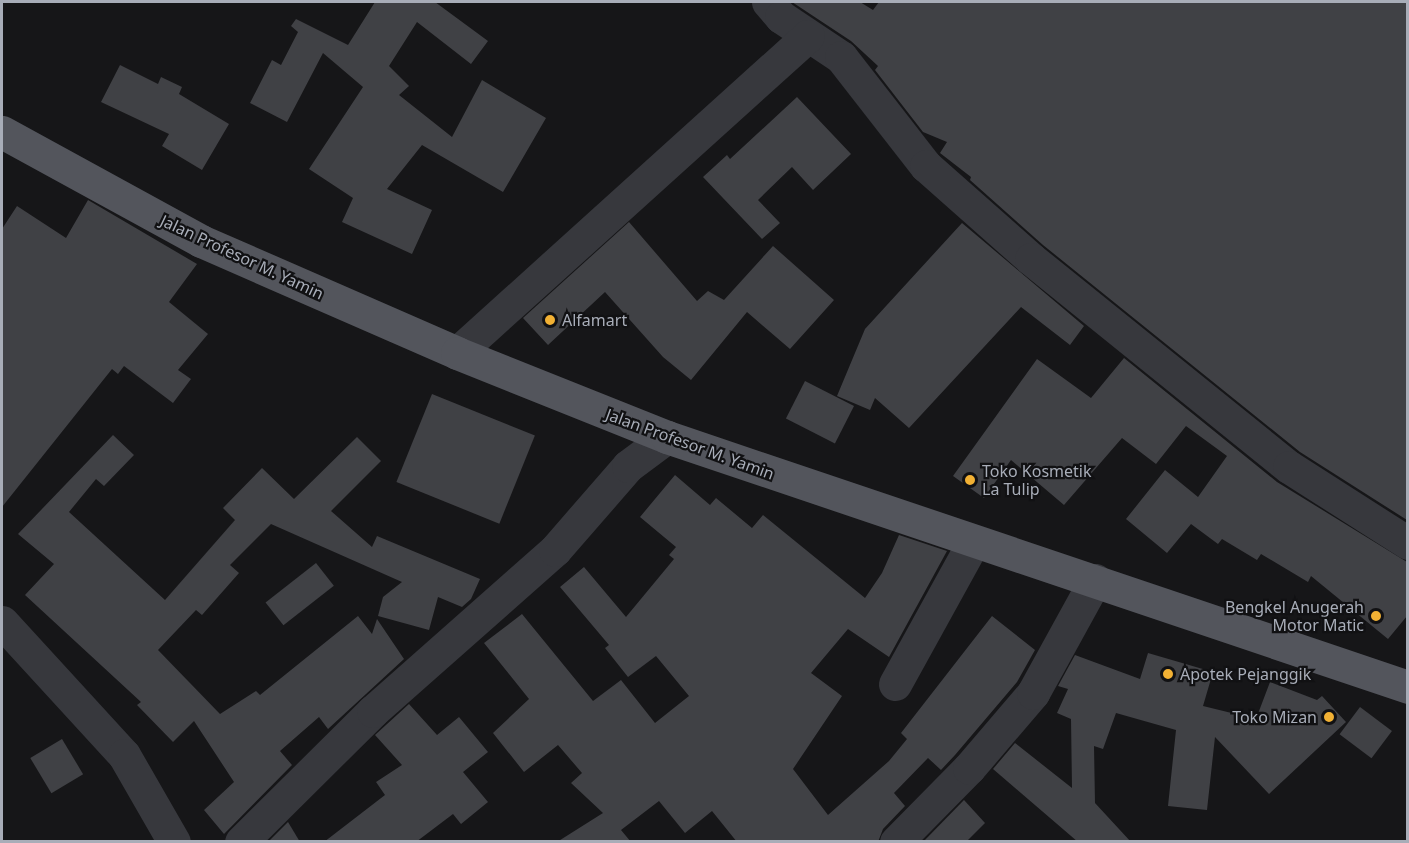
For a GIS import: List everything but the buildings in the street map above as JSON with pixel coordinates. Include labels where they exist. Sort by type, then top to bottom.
[{"type":"main road","name":"Jalan Profesor M. Yamin","points":[[2,132],[201,241],[457,353],[667,437],[1407,687]]},
{"type":"street","points":[[768,2],[781,17],[842,57],[926,166],[1030,259],[1289,467],[1407,543]]},
{"type":"street","points":[[457,353],[807,36]]},
{"type":"street","points":[[241,842],[373,711],[555,550],[628,466],[667,437]]},
{"type":"street","points":[[895,684],[974,541]]},
{"type":"street","points":[[896,842],[969,768],[1033,693],[1095,580]]},
{"type":"street","points":[[2,622],[124,755],[174,842]]},
{"type":"place","name":"Alfamart","points":[[550,320]]},
{"type":"place","name":"Toko Kosmetik La Tulip","points":[[970,480]]},
{"type":"place","name":"Bengkel Anugerah Motor Matic","points":[[1376,616]]},
{"type":"place","name":"Apotek Pejanggik","points":[[1168,674]]},
{"type":"place","name":"Toko Mizan","points":[[1329,717]]}]
